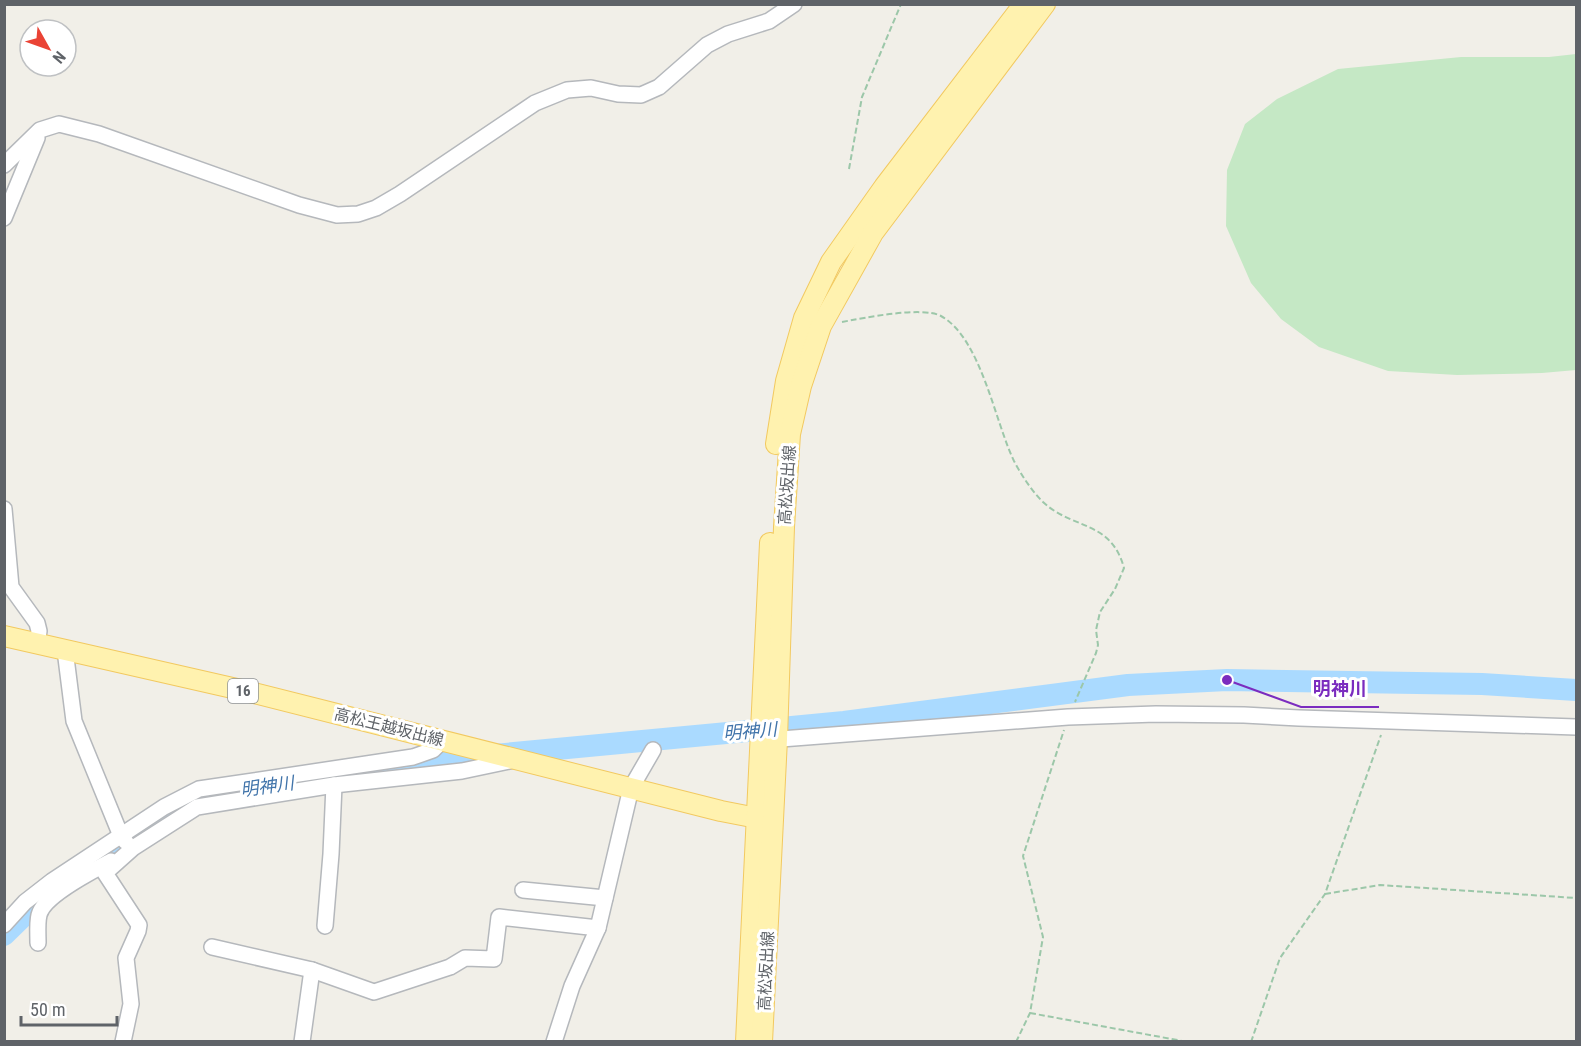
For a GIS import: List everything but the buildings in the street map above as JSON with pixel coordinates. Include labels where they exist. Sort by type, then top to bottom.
[{"type":"main road","name":"高松坂出線","points":[[746,1041],[764,820],[776,438],[786,381],[804,318],[831,262],[858,222],[1023,4]]},
{"type":"main road","name":"高松坂出線","points":[[768,734],[790,434],[801,386],[821,326],[873,233],[1046,4]]},
{"type":"main road","name":"高松王越坂出線","points":[[4,636],[261,695],[764,820]]},
{"type":"main road","name":"高松坂出線","points":[[762,1041],[764,820]]},
{"type":"street","points":[[4,165],[40,130],[59,123],[99,134],[299,205],[337,215],[358,214],[400,194],[535,103],[567,90],[591,88],[618,94],[641,95],[659,87],[707,45],[728,34],[769,21],[794,4]]},
{"type":"street","points":[[4,218],[40,130]]},
{"type":"street","points":[[4,509],[11,587],[37,623],[39,631],[37,644]]},
{"type":"street","points":[[65,650],[74,721],[128,852]]},
{"type":"street","points":[[768,734],[1156,714],[1244,714],[1576,728]]},
{"type":"street","points":[[4,925],[25,902],[52,880],[164,807],[199,789],[413,757],[433,750],[442,741]]},
{"type":"street","points":[[554,1041],[572,986],[598,928],[631,788],[653,750]]},
{"type":"street","points":[[38,943],[39,913],[45,903],[197,807],[334,785],[462,771],[517,760]]},
{"type":"street","points":[[325,926],[334,785]]},
{"type":"street","points":[[123,1041],[131,1004],[126,958],[139,925],[105,873],[128,852]]},
{"type":"street","points":[[531,887],[605,898]]},
{"type":"street","points":[[212,947],[312,970],[374,992],[450,967],[465,958],[494,959],[499,917],[598,928]]},
{"type":"street","points":[[302,1041],[312,970]]},
{"type":"path","points":[[849,169],[862,97],[901,4]]},
{"type":"path","points":[[821,326],[874,316],[919,313],[939,315],[950,323],[966,342],[982,375],[1014,460],[1027,484],[1045,504],[1099,532],[1113,543],[1124,568],[1115,589],[1100,612],[1096,630],[1098,645],[1096,653],[1068,717],[1023,856],[1043,937],[1030,1012],[1016,1041]]},
{"type":"path","points":[[1251,1041],[1280,958],[1325,894],[1385,721]]},
{"type":"path","points":[[1325,894],[1380,885],[1576,898]]},
{"type":"path","points":[[1030,1012],[1188,1041]]},
{"type":"green space","points":[[1576,54],[1576,370],[1457,375],[1388,371],[1319,347],[1281,319],[1251,283],[1226,226],[1227,170],[1245,124],[1277,99],[1338,69],[1461,57],[1549,57]]},
{"type":"waterway","name":"明神川","points":[[4,935],[45,895],[183,805],[210,795],[451,759],[844,722],[1128,685],[1227,680],[1482,684],[1576,690]]},
{"type":"place","name":"明神川","points":[[1227,680]]}]
